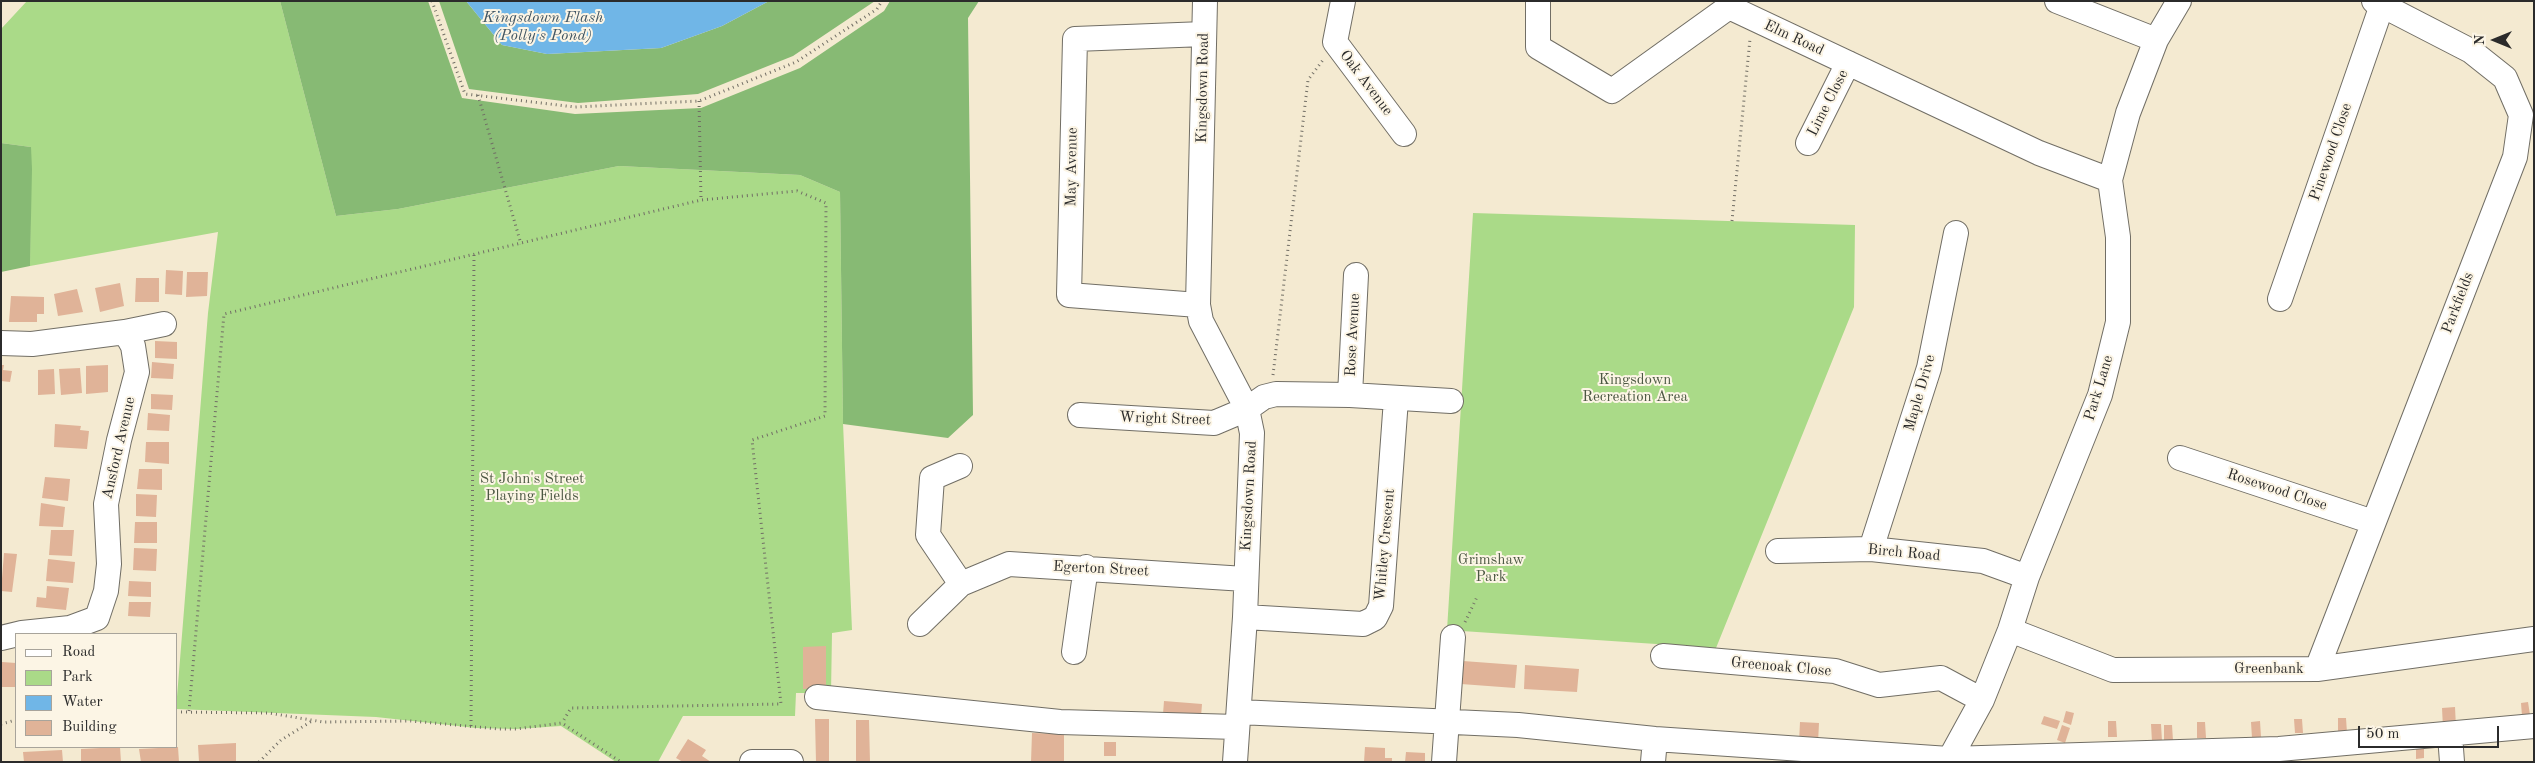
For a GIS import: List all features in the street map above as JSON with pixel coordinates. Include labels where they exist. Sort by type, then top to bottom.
[{"type":"street","name":"Kingsdown Road","points":[[1205,1],[1198,305],[1201,321],[1247,408],[1252,433],[1245,617],[1236,762]]},
{"type":"street","name":"Oak Avenue","points":[[1343,1],[1335,42],[1404,134]]},
{"type":"street","name":"Elm Road","points":[[1538,1],[1538,47],[1612,90],[1729,7],[2040,153],[2110,180]]},
{"type":"street","points":[[2057,1],[2156,40]]},
{"type":"street","name":"Park Lane","points":[[1949,761],[1982,700],[2010,630],[2027,577],[2100,396],[2118,322],[2118,236],[2110,180],[2128,113],[2156,40],[2179,1]]},
{"type":"street","name":"Pinewood Close","points":[[2280,299],[2378,3]]},
{"type":"street","name":"Parkfields","points":[[2317,669],[2515,156],[2521,115],[2505,78],[2478,56],[2378,3]]},
{"type":"street","name":"May Avenue","points":[[1198,305],[1069,296],[1075,39],[1204,34]]},
{"type":"street","name":"Lime Close","points":[[1808,144],[1848,63]]},
{"type":"street","name":"Maple Drive","points":[[1871,549],[1929,368],[1956,233]]},
{"type":"street","name":"Rose Avenue","points":[[1350,395],[1356,275]]},
{"type":"street","points":[[1,343],[32,344],[124,332],[164,324]]},
{"type":"street","name":"Ansford Avenue","points":[[18,633],[70,628],[97,618],[106,591],[109,564],[106,504],[119,440],[137,372],[133,346],[124,332]]},
{"type":"street","points":[[1247,408],[1270,395],[1350,395],[1451,401]]},
{"type":"street","name":"Whitley Crescent","points":[[1245,617],[1363,624],[1375,618],[1381,606],[1396,399]]},
{"type":"street","name":"Wright Street","points":[[1080,415],[1214,423],[1247,408]]},
{"type":"street","name":"Rosewood Close","points":[[2180,458],[2374,522]]},
{"type":"street","points":[[960,466],[932,478],[928,535],[961,584]]},
{"type":"street","name":"Birch Road","points":[[1778,551],[1871,549],[1983,560],[2027,577]]},
{"type":"street","name":"Egerton Street","points":[[920,624],[961,584],[1009,564],[1245,579]]},
{"type":"street","points":[[1074,652],[1086,568]]},
{"type":"street","name":"Greenbank","points":[[2010,630],[2113,670],[2317,669],[2534,638]]},
{"type":"street","name":"Ansford Avenue","points":[[1,638],[15,634]]},
{"type":"street","points":[[1444,762],[1453,637]]},
{"type":"street","name":"Greenoak Close","points":[[1663,656],[1835,671],[1879,685],[1941,678],[1982,700]]},
{"type":"street","points":[[817,697],[1060,722],[1238,720],[1518,725],[1654,750],[1949,761],[2279,756],[2450,735],[2534,727]]},
{"type":"street","points":[[2450,735],[2452,762]]},
{"type":"street","points":[[752,762],[791,762]]},
{"type":"path","points":[[432,1],[465,94],[575,107],[699,101],[796,62],[877,9],[882,1]]},
{"type":"path","points":[[1732,221],[1752,18]]},
{"type":"path","points":[[1270,395],[1308,80],[1335,42]]},
{"type":"path","points":[[478,95],[521,244]]},
{"type":"path","points":[[699,101],[701,200]]},
{"type":"path","points":[[189,711],[224,314],[701,200],[797,191],[826,204],[824,416],[752,440],[781,704],[571,708],[562,723]]},
{"type":"path","points":[[471,726],[474,255]]},
{"type":"path","points":[[1453,637],[1463,626],[1476,597]]},
{"type":"path","points":[[178,712],[269,713],[312,721],[338,723],[412,721],[516,729],[562,723],[621,762]]},
{"type":"path","points":[[1,724],[15,720]]},
{"type":"path","points":[[259,762],[281,740],[312,721]]},
{"type":"green space","name":"St John's Street Playing Fields","points":[[27,1],[280,1],[336,216],[398,209],[619,166],[800,175],[840,192],[843,423],[852,630],[832,633],[831,693],[796,693],[795,716],[683,716],[658,762],[616,762],[561,726],[516,729],[476,728],[376,717],[178,709],[178,684],[208,313],[218,232],[30,266],[31,147],[1,143],[1,29]]},
{"type":"green space","points":[[280,1],[428,1],[462,98],[575,114],[701,108],[800,68],[884,11],[890,1],[979,1],[968,18],[973,415],[948,438],[843,424],[840,192],[800,175],[619,166],[398,209],[336,216]]},
{"type":"green space","points":[[439,1],[466,1],[502,45],[547,54],[661,48],[722,26],[769,1],[875,1],[793,56],[698,94],[578,103],[469,89]]},
{"type":"green space","points":[[1,143],[31,147],[32,169],[30,266],[1,272]]},
{"type":"green space","name":"Kingsdown Recreation Area","points":[[1473,213],[1855,225],[1854,307],[1716,648],[1447,630]]},
{"type":"water","name":"Kingsdown Flash (Polly's Pond)","points":[[466,1],[769,1],[722,26],[661,48],[547,54],[502,45]]},
{"type":"building","points":[[166,270],[183,271],[182,295],[165,294]]},
{"type":"building","points":[[187,272],[208,272],[207,296],[186,297]]},
{"type":"building","points":[[136,278],[159,278],[159,302],[135,302]]},
{"type":"building","points":[[120,283],[124,306],[100,312],[95,288]]},
{"type":"building","points":[[77,289],[83,312],[58,316],[54,294]]},
{"type":"building","points":[[11,296],[44,297],[44,314],[37,314],[37,322],[9,322]]},
{"type":"building","points":[[155,341],[177,342],[177,359],[155,358]]},
{"type":"building","points":[[152,362],[174,364],[173,379],[151,378]]},
{"type":"building","points":[[1,365],[4,365],[3,370],[12,371],[10,382],[1,381]]},
{"type":"building","points":[[108,365],[108,392],[86,394],[86,366]]},
{"type":"building","points":[[80,368],[82,393],[61,395],[59,369]]},
{"type":"building","points":[[54,369],[55,394],[38,395],[38,370]]},
{"type":"building","points":[[151,394],[173,395],[172,410],[151,409]]},
{"type":"building","points":[[148,413],[170,415],[169,431],[147,430]]},
{"type":"building","points":[[55,424],[81,426],[80,430],[89,431],[87,449],[54,447]]},
{"type":"building","points":[[146,442],[169,442],[169,464],[145,462]]},
{"type":"building","points":[[139,469],[162,469],[162,490],[137,489]]},
{"type":"building","points":[[45,477],[70,479],[68,501],[42,498]]},
{"type":"building","points":[[136,494],[157,495],[156,517],[136,516]]},
{"type":"building","points":[[41,503],[65,507],[63,527],[39,526]]},
{"type":"building","points":[[135,522],[157,522],[157,543],[134,543]]},
{"type":"building","points":[[51,530],[74,530],[72,556],[49,555]]},
{"type":"building","points":[[134,548],[157,549],[156,571],[133,570]]},
{"type":"building","points":[[4,553],[17,554],[12,592],[1,591]]},
{"type":"building","points":[[48,559],[75,562],[73,583],[46,581]]},
{"type":"building","points":[[129,581],[151,582],[151,597],[128,596]]},
{"type":"building","points":[[47,586],[69,588],[66,610],[36,607],[37,597],[46,598]]},
{"type":"building","points":[[129,602],[151,602],[150,617],[128,616]]},
{"type":"building","points":[[826,646],[826,688],[803,689],[803,647]]},
{"type":"building","points":[[1463,661],[1517,665],[1515,688],[1461,684]]},
{"type":"building","points":[[2,662],[15,663],[15,687],[1,687]]},
{"type":"building","points":[[1525,665],[1579,669],[1577,692],[1524,689]]},
{"type":"building","points":[[1164,701],[1202,704],[1201,717],[1163,714]]},
{"type":"building","points":[[2528,702],[2530,715],[2522,716],[2521,703]]},
{"type":"building","points":[[2455,707],[2456,727],[2443,728],[2442,708]]},
{"type":"building","points":[[2066,711],[2074,713],[2071,725],[2063,722]]},
{"type":"building","points":[[2044,716],[2060,721],[2057,729],[2041,724]]},
{"type":"building","points":[[2338,718],[2346,718],[2347,733],[2338,733]]},
{"type":"building","points":[[815,719],[829,719],[829,762],[816,762]]},
{"type":"building","points":[[2294,719],[2302,719],[2303,733],[2295,733]]},
{"type":"building","points":[[856,720],[869,720],[870,762],[856,762]]},
{"type":"building","points":[[2108,721],[2116,721],[2117,737],[2108,737]]},
{"type":"building","points":[[2260,721],[2261,737],[2252,738],[2251,722]]},
{"type":"building","points":[[1800,722],[1819,723],[1818,743],[1799,742]]},
{"type":"building","points":[[2197,722],[2205,722],[2206,738],[2197,738]]},
{"type":"building","points":[[2151,724],[2161,724],[2162,741],[2152,742]]},
{"type":"building","points":[[2062,725],[2070,728],[2065,743],[2057,740]]},
{"type":"building","points":[[2164,725],[2172,725],[2173,741],[2164,741]]},
{"type":"building","points":[[1032,733],[1064,734],[1064,762],[1031,762]]},
{"type":"building","points":[[688,739],[706,750],[702,756],[711,762],[683,762],[676,758]]},
{"type":"building","points":[[1104,742],[1116,742],[1116,756],[1104,756]]},
{"type":"building","points":[[236,743],[236,762],[199,762],[198,745]]},
{"type":"building","points":[[2416,745],[2424,745],[2424,758],[2416,759]]},
{"type":"building","points":[[178,747],[179,762],[141,762],[139,749]]},
{"type":"building","points":[[1365,747],[1385,748],[1385,758],[1392,758],[1392,762],[1364,762]]},
{"type":"building","points":[[120,748],[121,762],[81,762],[81,749]]},
{"type":"building","points":[[62,750],[63,762],[24,762],[23,752]]},
{"type":"building","points":[[1406,752],[1425,753],[1425,762],[1405,762]]},
{"type":"park label","name":"Grimshaw Park","points":[[1491,568]]}]
